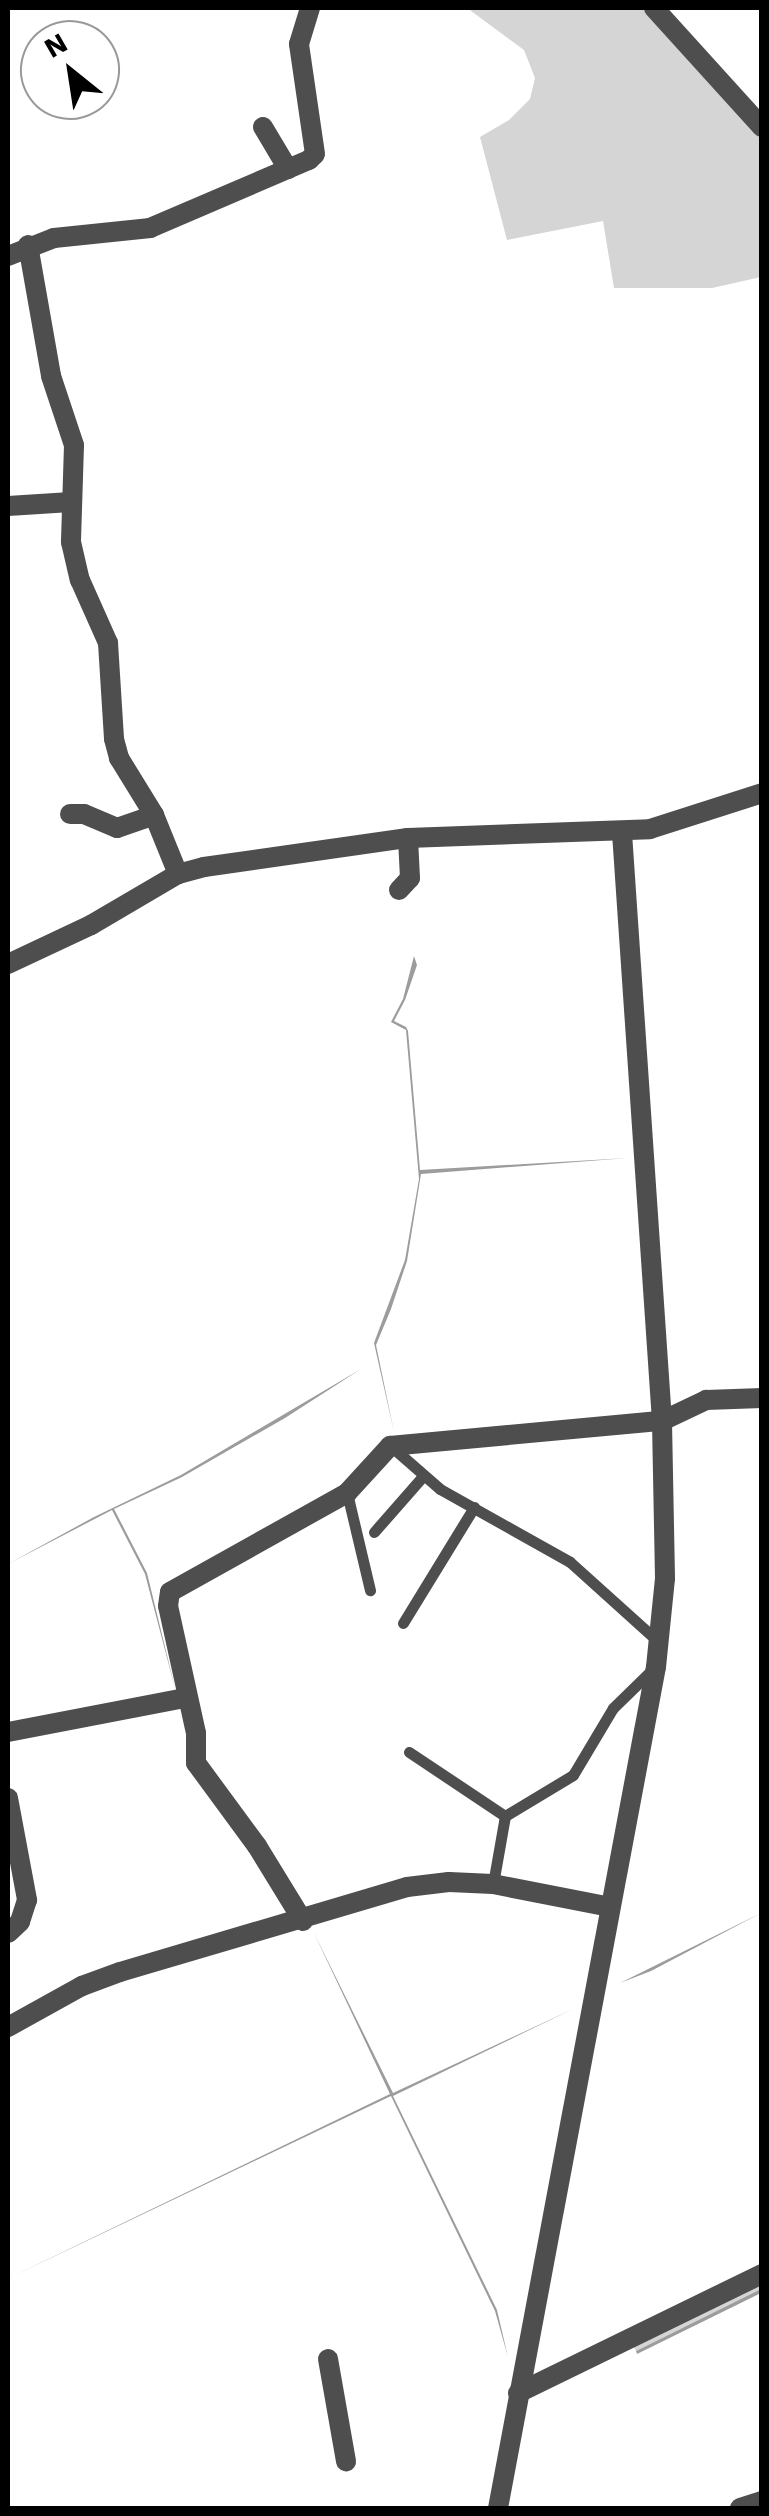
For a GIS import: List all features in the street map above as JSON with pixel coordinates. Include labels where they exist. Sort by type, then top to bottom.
[{"type":"street","points":[[8,256],[54,238],[150,228],[314,154],[299,44],[310,8]]},
{"type":"street","points":[[654,8],[762,127]]},
{"type":"street","points":[[263,128],[288,169]]},
{"type":"street","points":[[28,246],[52,376],[74,445],[71,542],[80,580],[108,643],[116,748],[154,814],[178,874]]},
{"type":"street","points":[[8,506],[71,502]]},
{"type":"street","points":[[8,964],[91,925],[178,874],[230,862],[408,838],[622,832],[661,826],[762,794]]},
{"type":"street","points":[[70,814],[84,814],[117,828],[154,814]]},
{"type":"street","points":[[498,2508],[656,1667],[666,1578],[662,1421],[622,832]]},
{"type":"street","points":[[399,890],[410,878],[408,838]]},
{"type":"street","points":[[302,1921],[257,1846],[198,1768],[196,1733],[185,1698],[167,1596],[347,1493],[390,1446],[662,1421],[706,1400],[762,1398]]},
{"type":"street","points":[[8,1732],[185,1698]]},
{"type":"street","points":[[8,1798],[28,1900],[20,1922],[8,1933]]},
{"type":"street","points":[[8,2027],[108,1977],[407,1887],[449,1882],[493,1884],[610,1907]]},
{"type":"street","points":[[518,2392],[762,2274]]},
{"type":"street","points":[[328,2359],[346,2461]]},
{"type":"street","points":[[740,2508],[762,2501]]},
{"type":"lane","points":[[390,1446],[423,1476],[570,1562],[659,1642]]},
{"type":"lane","points":[[374,1532],[423,1476]]},
{"type":"lane","points":[[347,1493],[370,1590]]},
{"type":"lane","points":[[403,1624],[474,1507]]},
{"type":"lane","points":[[493,1884],[505,1816],[573,1775],[612,1708],[656,1667]]},
{"type":"lane","points":[[409,1752],[505,1816]]},
{"type":"shaded area","points":[[467,8],[654,8],[761,127],[761,277],[712,288],[614,288],[603,221],[507,240],[480,137],[509,120],[530,99],[535,78],[524,50]]},
{"type":"shaded area","points":[[414,956],[417,965],[394,1021],[408,1031],[420,1170],[628,1158],[421,1174],[407,1261],[376,1345],[394,1432],[374,1343],[405,1260],[419,1179],[406,1030],[391,1022],[403,999]]},
{"type":"shaded area","points":[[361,1369],[182,1477],[114,1509],[147,1573],[176,1692],[145,1574],[112,1510],[8,1564],[94,1517],[181,1475]]},
{"type":"shaded area","points":[[761,1913],[651,1971],[620,1983]]},
{"type":"shaded area","points":[[313,1931],[393,2093],[575,2008],[393,2096],[497,2310],[508,2357],[495,2311],[391,2096],[9,2278],[390,2094]]},
{"type":"shaded area","points":[[761,2279],[761,2289],[636,2351],[632,2344]]},
{"type":"shaded area","points":[[761,2289],[761,2293],[637,2354],[636,2351]]}]
